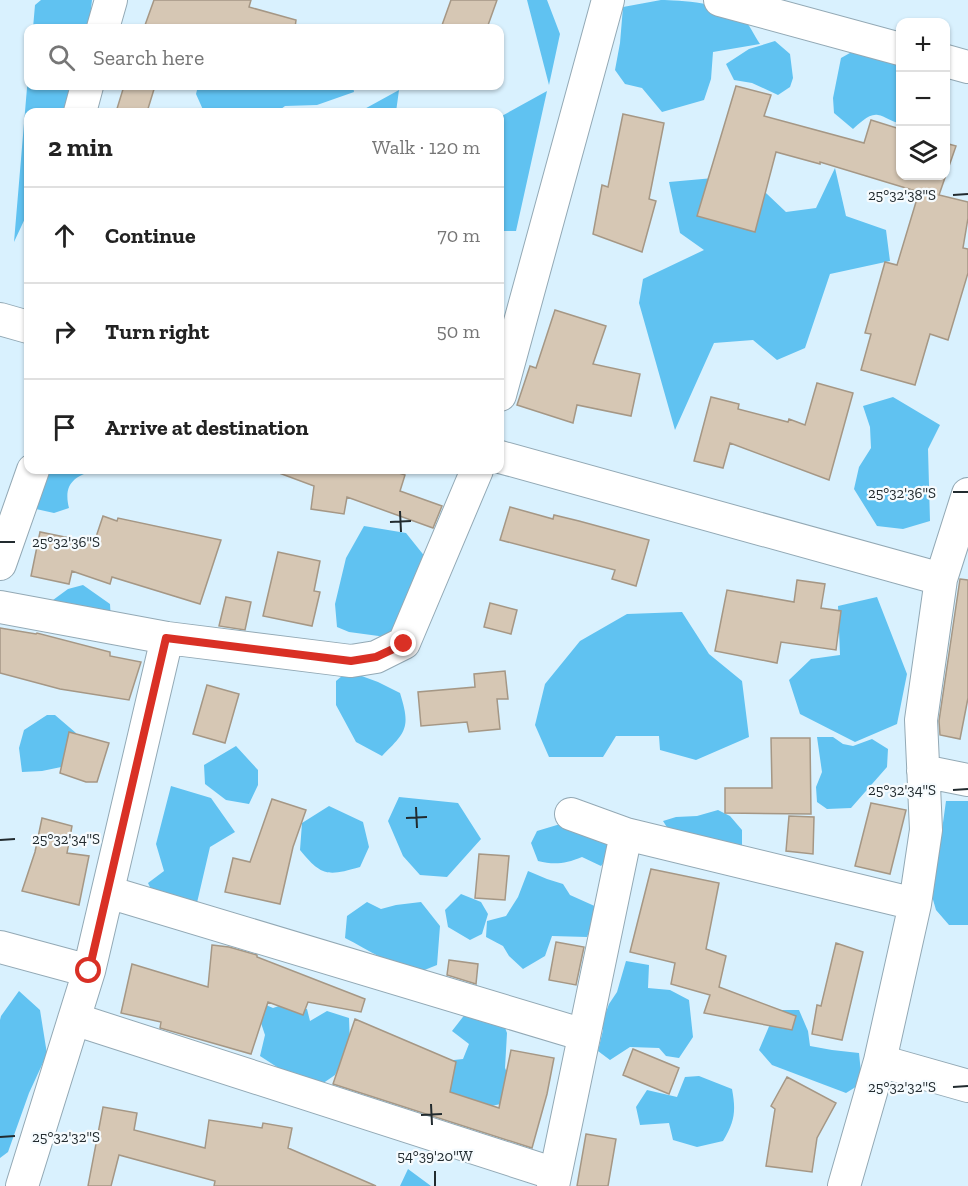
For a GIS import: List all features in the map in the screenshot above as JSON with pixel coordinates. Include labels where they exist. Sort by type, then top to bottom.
[{"type":"street","points":[[104,24],[111,0]]},
{"type":"street","points":[[504,380],[608,0]]},
{"type":"street","points":[[720,0],[896,48]]},
{"type":"street","points":[[950,62],[968,67]]},
{"type":"street","points":[[81,108],[86,90]]},
{"type":"street","points":[[504,458],[941,579]]},
{"type":"street","points":[[0,564],[32,474]]},
{"type":"street","points":[[0,607],[166,638],[351,661],[376,657],[404,644],[475,474]]},
{"type":"street","points":[[844,1186],[880,1061],[915,904],[926,830],[921,720],[941,579],[968,494]]},
{"type":"street","points":[[22,1186],[89,971],[166,638]]},
{"type":"street","points":[[923,771],[968,780]]},
{"type":"street","points":[[570,814],[626,834],[915,904]]},
{"type":"street","points":[[74,1019],[554,1180],[626,834]]},
{"type":"street","points":[[108,892],[584,1035]]},
{"type":"street","points":[[0,947],[89,971]]},
{"type":"street","points":[[880,1061],[968,1086]]},
{"type":"shaded area","points":[[41,0],[92,0],[89,24],[33,24],[35,5]]},
{"type":"shaded area","points":[[527,0],[547,0],[560,34],[549,85]]},
{"type":"shaded area","points":[[661,0],[702,3],[734,11],[744,18],[760,44],[713,52],[711,79],[704,100],[662,112],[642,88],[625,84],[615,70],[623,7]]},
{"type":"shaded area","points":[[775,41],[790,54],[793,78],[790,87],[778,95],[752,83],[734,80],[726,64],[749,49]]},
{"type":"shaded area","points":[[857,49],[896,56],[896,122],[875,115],[864,119],[853,129],[834,113],[833,98],[841,58]]},
{"type":"shaded area","points":[[27,90],[81,90],[79,108],[25,108]]},
{"type":"shaded area","points":[[197,90],[354,90],[354,92],[317,105],[282,108],[202,108],[196,94]]},
{"type":"shaded area","points":[[399,90],[397,108],[366,108]]},
{"type":"shaded area","points":[[547,91],[516,231],[504,231],[504,115]]},
{"type":"shaded area","points":[[24,123],[24,221],[14,242]]},
{"type":"shaded area","points":[[835,168],[846,216],[886,230],[890,261],[830,274],[805,348],[777,360],[753,340],[714,343],[675,430],[639,303],[643,279],[704,250],[680,233],[669,182],[747,175],[786,212],[816,208]]},
{"type":"shaded area","points":[[893,397],[940,425],[928,449],[930,521],[903,529],[877,526],[854,489],[859,467],[871,448],[870,427],[863,406]]},
{"type":"shaded area","points":[[40,474],[85,474],[76,478],[69,487],[69,508],[54,513],[36,509]]},
{"type":"shaded area","points":[[364,526],[406,533],[426,558],[405,619],[386,637],[349,632],[337,627],[335,604],[346,558]]},
{"type":"shaded area","points":[[83,585],[110,604],[111,621],[53,614],[53,600],[68,589]]},
{"type":"shaded area","points":[[877,597],[907,674],[897,724],[855,742],[800,714],[789,680],[811,659],[840,655],[838,606]]},
{"type":"shaded area","points":[[682,612],[709,654],[742,681],[749,737],[696,760],[660,750],[659,736],[616,736],[603,757],[549,757],[535,725],[545,684],[580,641],[627,614]]},
{"type":"shaded area","points":[[348,671],[400,693],[405,714],[404,729],[382,756],[356,742],[336,705],[336,681]]},
{"type":"shaded area","points":[[47,715],[55,715],[76,733],[66,766],[22,772],[19,748],[24,730]]},
{"type":"shaded area","points":[[817,737],[833,737],[843,744],[853,746],[872,739],[888,749],[887,767],[851,808],[827,809],[817,802],[816,787],[822,772]]},
{"type":"shaded area","points":[[236,746],[258,770],[258,785],[249,804],[226,800],[205,784],[204,765]]},
{"type":"shaded area","points":[[171,786],[211,798],[235,832],[210,847],[196,907],[156,900],[148,883],[164,871],[156,844]]},
{"type":"shaded area","points":[[399,797],[458,803],[481,839],[447,877],[420,875],[403,856],[388,821]]},
{"type":"shaded area","points":[[946,801],[968,801],[968,925],[949,925],[936,910],[929,886],[937,866]]},
{"type":"shaded area","points":[[329,806],[363,822],[369,847],[360,867],[340,872],[326,872],[314,865],[300,850],[302,823]]},
{"type":"shaded area","points":[[718,810],[730,816],[742,830],[742,845],[717,849],[677,843],[663,821],[676,817],[697,816]]},
{"type":"shaded area","points":[[567,822],[589,825],[615,850],[601,866],[582,857],[560,863],[538,861],[531,843],[537,831]]},
{"type":"shaded area","points":[[528,871],[563,884],[570,895],[599,908],[587,937],[552,936],[545,956],[523,969],[509,956],[503,946],[486,937],[487,921],[506,916],[518,897]]},
{"type":"shaded area","points":[[461,894],[481,902],[488,914],[482,934],[470,940],[448,927],[445,910]]},
{"type":"shaded area","points":[[367,902],[381,909],[421,902],[440,926],[437,965],[417,973],[345,938],[347,916]]},
{"type":"shaded area","points":[[626,961],[649,965],[648,988],[670,990],[689,1000],[693,1037],[679,1058],[666,1056],[659,1048],[630,1047],[610,1060],[598,1051],[603,1020],[617,992]]},
{"type":"shaded area","points":[[19,991],[40,1010],[47,1054],[29,1093],[8,1152],[0,1158],[0,1020]]},
{"type":"shaded area","points":[[259,1002],[273,1008],[285,1004],[307,1009],[310,1021],[327,1011],[349,1018],[350,1046],[335,1075],[319,1086],[297,1080],[260,1056],[265,1035]]},
{"type":"shaded area","points":[[473,1004],[501,1017],[507,1033],[505,1068],[513,1085],[501,1104],[481,1108],[447,1100],[445,1061],[463,1059],[469,1044],[452,1031]]},
{"type":"shaded area","points":[[776,1010],[799,1010],[808,1031],[810,1046],[859,1053],[862,1083],[846,1093],[772,1065],[759,1050]]},
{"type":"shaded area","points":[[699,1076],[732,1089],[734,1116],[723,1141],[697,1147],[673,1140],[669,1123],[640,1125],[636,1107],[647,1090],[677,1097],[685,1077]]},
{"type":"shaded area","points":[[408,1169],[431,1186],[400,1186]]},
{"type":"building","points":[[154,0],[251,0],[249,7],[296,20],[296,24],[145,24]]},
{"type":"building","points":[[451,0],[497,0],[488,24],[442,24]]},
{"type":"building","points":[[736,86],[771,95],[764,116],[864,143],[871,120],[896,128],[896,180],[944,180],[939,195],[968,202],[963,248],[968,249],[968,273],[948,340],[930,334],[915,385],[861,370],[871,334],[865,333],[885,262],[897,265],[919,192],[820,162],[820,164],[776,152],[755,232],[697,216]]},
{"type":"building","points":[[123,90],[154,90],[148,108],[117,108]]},
{"type":"building","points":[[623,114],[664,123],[649,199],[656,201],[642,252],[593,234],[602,185],[608,187]]},
{"type":"building","points":[[950,144],[956,146],[950,163]]},
{"type":"building","points":[[555,310],[606,326],[593,364],[640,374],[631,416],[577,405],[573,423],[517,405],[530,366],[536,368]]},
{"type":"building","points":[[817,383],[853,393],[829,480],[730,443],[723,468],[694,461],[711,397],[739,404],[738,409],[788,422],[789,419],[805,425]]},
{"type":"building","points":[[282,474],[402,474],[405,475],[400,491],[442,506],[433,528],[347,497],[344,514],[311,509],[314,486]]},
{"type":"building","points":[[510,507],[553,519],[554,515],[649,540],[636,586],[612,579],[615,570],[500,540]]},
{"type":"building","points":[[103,516],[117,521],[118,518],[221,540],[200,604],[112,577],[110,584],[72,571],[69,584],[31,576],[40,532],[94,543]]},
{"type":"building","points":[[278,552],[320,561],[314,591],[320,592],[312,626],[263,616]]},
{"type":"building","points":[[960,579],[968,580],[968,698],[960,739],[940,735],[939,721]]},
{"type":"building","points":[[797,580],[825,584],[821,608],[841,611],[836,650],[781,642],[777,663],[715,651],[727,590],[794,602]]},
{"type":"building","points":[[226,597],[251,602],[245,630],[219,626]]},
{"type":"building","points":[[490,603],[517,610],[511,634],[484,627]]},
{"type":"building","points":[[0,628],[37,633],[110,652],[110,656],[141,662],[129,700],[60,689],[0,673]]},
{"type":"building","points":[[505,671],[508,699],[497,699],[500,729],[469,732],[467,722],[421,726],[418,692],[475,687],[474,674]]},
{"type":"building","points":[[207,685],[239,694],[225,743],[193,734]]},
{"type":"building","points":[[69,732],[109,743],[97,782],[86,782],[60,773]]},
{"type":"building","points":[[771,738],[810,738],[811,814],[725,813],[725,788],[772,788]]},
{"type":"building","points":[[272,799],[306,810],[293,847],[280,904],[225,892],[233,858],[250,862]]},
{"type":"building","points":[[871,803],[906,810],[890,874],[855,866]]},
{"type":"building","points":[[789,816],[814,817],[813,854],[786,851]]},
{"type":"building","points":[[42,818],[72,826],[67,853],[89,856],[79,905],[22,891],[35,852]]},
{"type":"building","points":[[479,854],[509,856],[505,900],[475,898]]},
{"type":"building","points":[[651,869],[719,883],[706,949],[726,956],[719,987],[796,1016],[792,1030],[704,1013],[710,995],[671,984],[675,963],[630,952]]},
{"type":"building","points":[[556,942],[584,947],[576,985],[549,980]]},
{"type":"building","points":[[836,943],[863,952],[842,1040],[812,1034],[817,1005],[821,1006]]},
{"type":"building","points":[[212,945],[257,955],[257,957],[365,999],[361,1012],[308,1002],[303,1015],[268,1002],[251,1054],[160,1028],[161,1022],[121,1013],[132,964],[208,987]]},
{"type":"building","points":[[449,960],[478,964],[476,984],[447,975]]},
{"type":"building","points":[[355,1019],[456,1062],[450,1092],[499,1108],[511,1050],[554,1058],[532,1148],[333,1084]]},
{"type":"building","points":[[633,1049],[679,1068],[669,1094],[623,1075]]},
{"type":"building","points":[[787,1077],[836,1103],[817,1138],[812,1172],[766,1166],[775,1109],[771,1106]]},
{"type":"building","points":[[103,1107],[137,1113],[134,1130],[205,1148],[209,1120],[262,1128],[263,1123],[292,1128],[288,1148],[376,1186],[214,1186],[215,1181],[119,1155],[111,1186],[88,1186]]},
{"type":"building","points":[[586,1134],[616,1139],[608,1186],[577,1186]]},
{"type":"route","points":[[89,971],[166,638],[351,661],[376,657],[404,644]]}]
